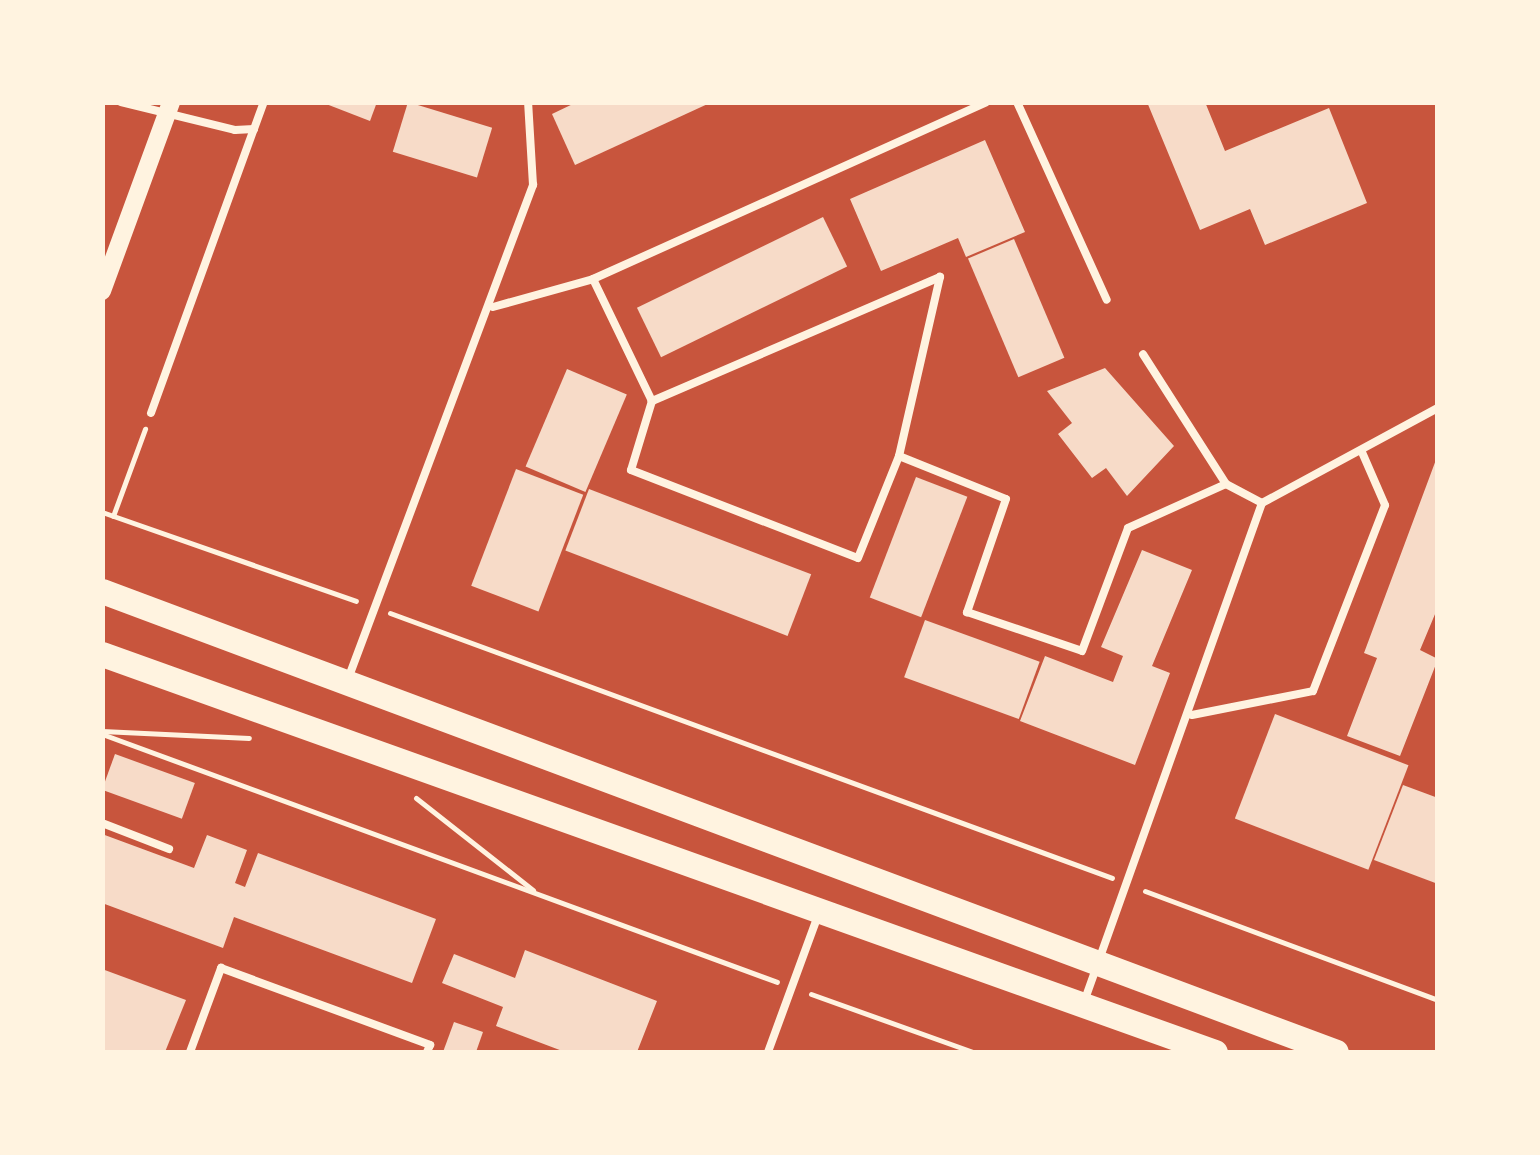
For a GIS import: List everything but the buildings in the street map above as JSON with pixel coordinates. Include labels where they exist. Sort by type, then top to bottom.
[{"type":"main road","points":[[102,591],[1336,1052]]},
{"type":"main road","points":[[102,654],[1215,1052]]},
{"type":"street","points":[[102,291],[168,110]]},
{"type":"lane","points":[[121,102],[254,129]]},
{"type":"lane","points":[[151,413],[264,102]]},
{"type":"lane","points":[[346,683],[493,307],[533,185],[528,102]]},
{"type":"lane","points":[[493,307],[594,279],[986,102]]},
{"type":"lane","points":[[1017,102],[1107,300]]},
{"type":"lane","points":[[594,279],[652,401],[632,470],[858,558],[899,456],[940,277],[652,401]]},
{"type":"lane","points":[[1142,354],[1226,484],[1262,503]]},
{"type":"lane","points":[[1083,1004],[1192,715],[1262,503],[1438,408]]},
{"type":"lane","points":[[1192,715],[1314,691],[1385,505],[1362,452]]},
{"type":"lane","points":[[899,456],[1006,499],[967,612],[1082,650],[1128,528],[1226,484]]},
{"type":"lane","points":[[102,823],[169,849]]},
{"type":"lane","points":[[768,1052],[820,909]]},
{"type":"lane","points":[[190,1052],[221,968],[430,1045],[428,1052]]},
{"type":"path","points":[[114,516],[151,413]]},
{"type":"path","points":[[102,512],[376,608],[1438,1000]]},
{"type":"path","points":[[102,733],[256,738]]},
{"type":"path","points":[[102,733],[972,1052]]},
{"type":"path","points":[[410,794],[540,895]]}]
